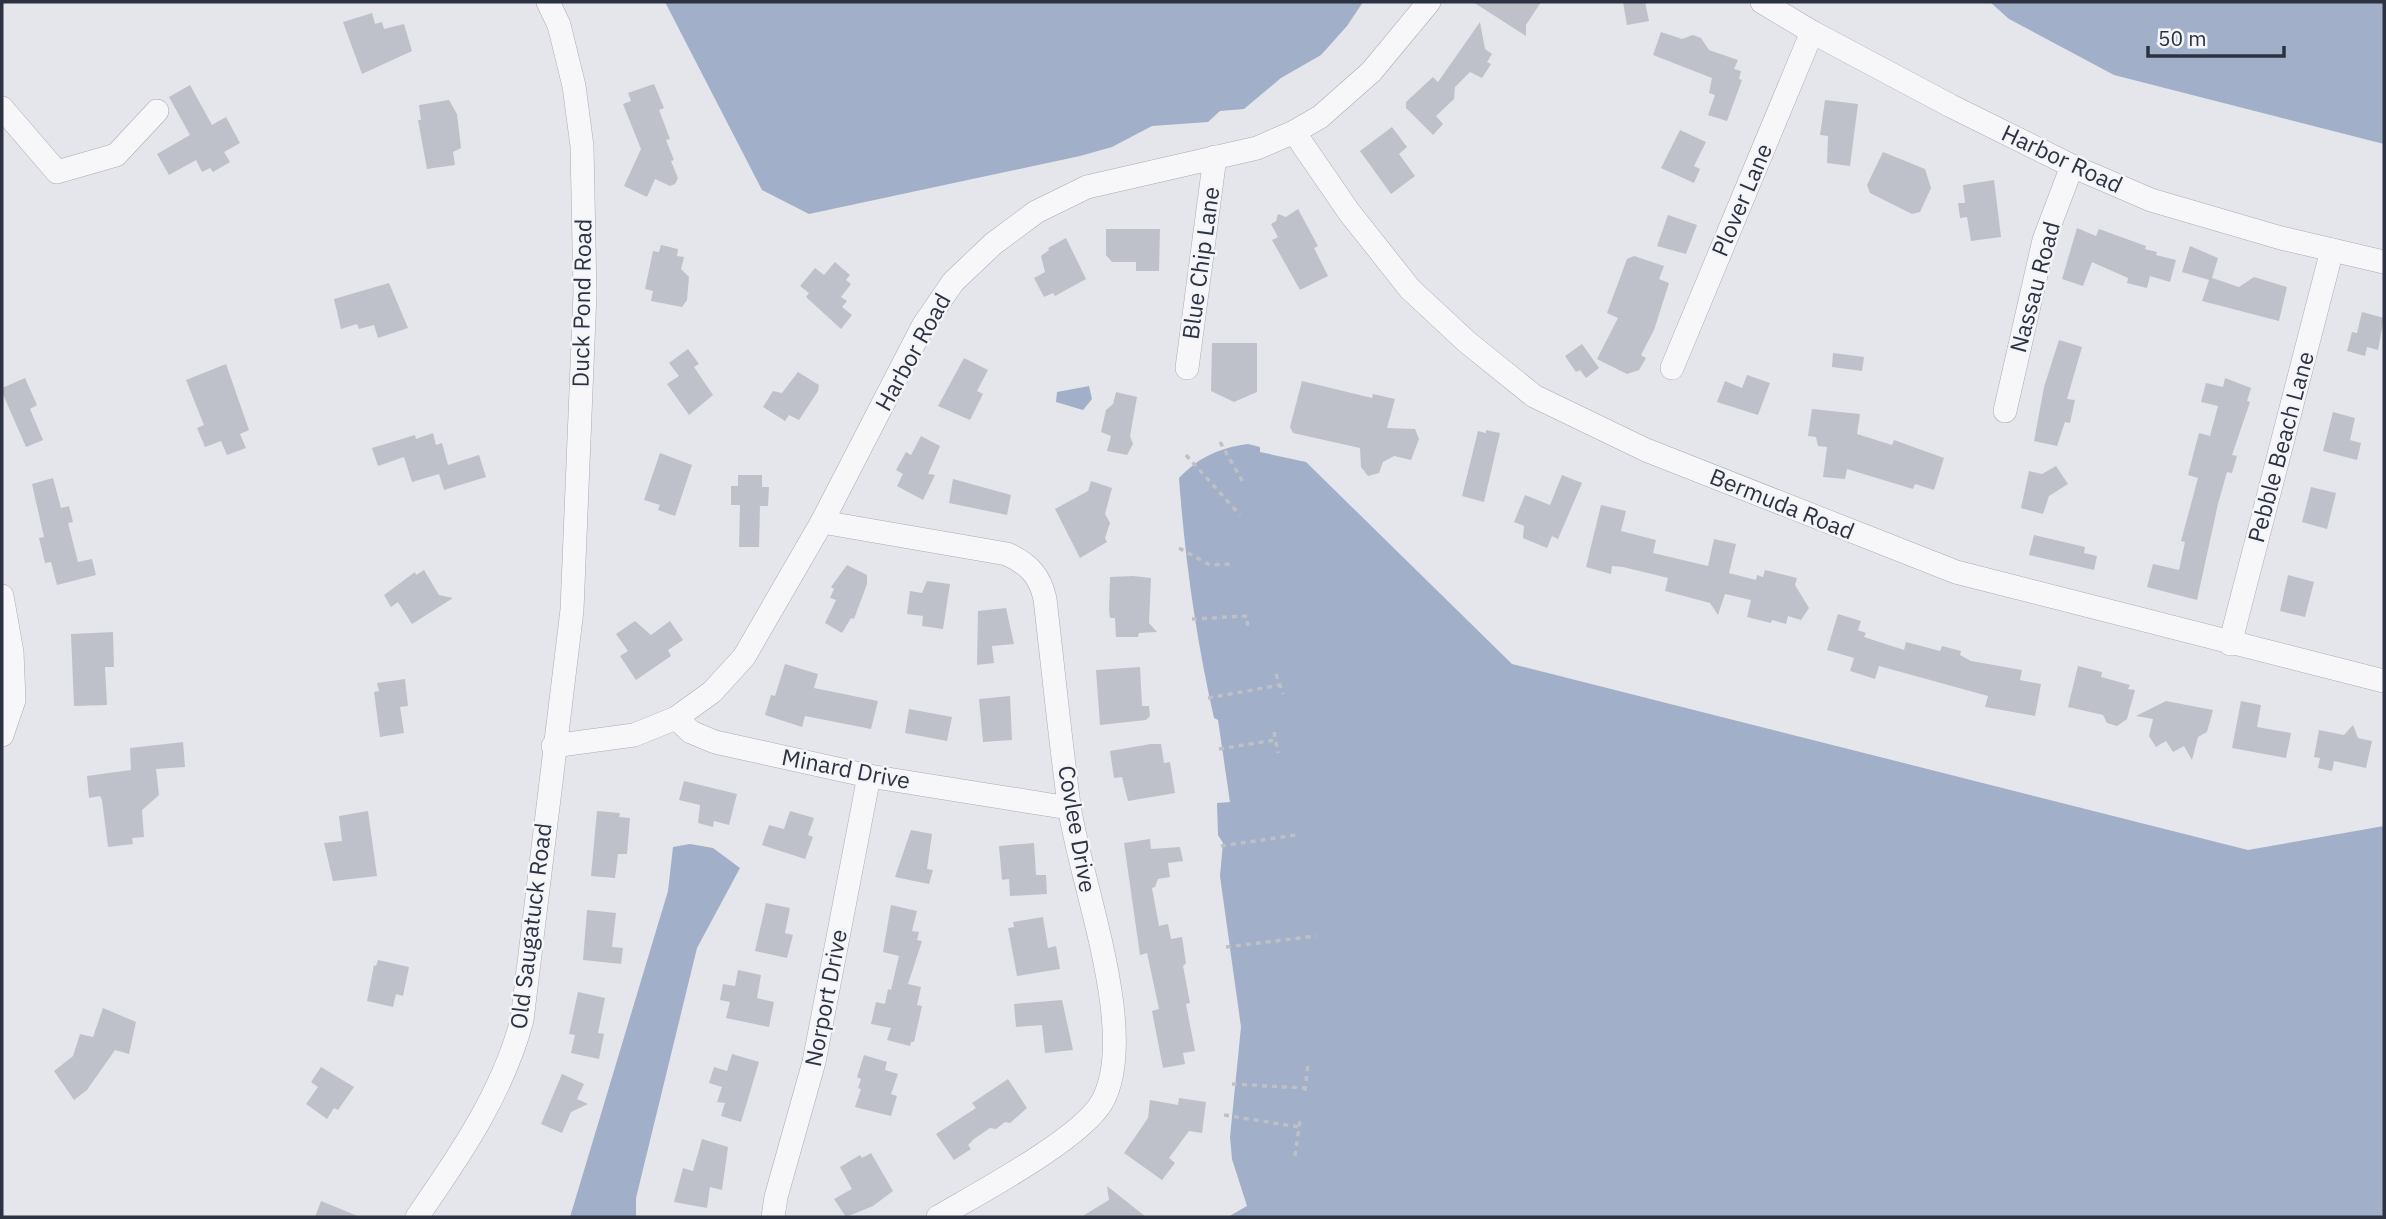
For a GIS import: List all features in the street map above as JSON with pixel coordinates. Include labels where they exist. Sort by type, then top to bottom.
[{"type":"street","name":"Duck Pond Road","points":[[548,2],[559,25],[574,86],[582,146],[585,293],[572,610]]},
{"type":"street","name":"Harbor Road","points":[[676,718],[712,692],[744,657],[822,522],[923,326],[953,282],[993,244],[1036,212],[1087,187],[1257,148],[1320,117],[1371,72],[1429,2]]},
{"type":"street","name":"Harbor Road","points":[[1762,2],[1812,32],[2072,166],[2151,200],[2384,262]]},
{"type":"street","name":"Plover Lane","points":[[1672,368],[1812,32]]},
{"type":"street","points":[[2,108],[57,172],[116,155],[157,111]]},
{"type":"street","name":"Bermuda Road","points":[[1294,132],[1349,212],[1410,289],[1467,342],[1534,396],[1646,450],[1956,572],[2230,644],[2384,681]]},
{"type":"street","name":"Blue Chip Lane","points":[[1187,368],[1215,157]]},
{"type":"street","name":"Nassau Road","points":[[2005,411],[2044,240],[2072,166]]},
{"type":"street","name":"Pebble Beach Lane","points":[[2230,644],[2332,250]]},
{"type":"street","name":"Covlee Drive","points":[[822,522],[995,550],[1020,560],[1036,574],[1045,599],[1069,808],[1114,1012],[1115,1065],[1102,1102],[1079,1129],[938,1217]]},
{"type":"street","points":[[2,596],[12,652],[15,700],[2,735]]},
{"type":"street","name":"Old Saugatuck Road","points":[[417,1217],[492,1101],[514,1051],[529,980],[553,746],[572,610]]},
{"type":"street","points":[[553,746],[634,734],[676,718]]},
{"type":"street","name":"Minard Drive","points":[[676,718],[691,732],[715,742],[869,776],[1069,808]]},
{"type":"street","name":"Norport Drive","points":[[773,1217],[776,1197],[814,1062],[869,776]]},
{"type":"path","points":[[1220,442],[1243,482]]},
{"type":"path","points":[[1186,455],[1240,515]]},
{"type":"path","points":[[1180,548],[1210,565],[1233,564]]},
{"type":"path","points":[[1192,620],[1247,616],[1248,629]]},
{"type":"path","points":[[1276,674],[1283,694]]},
{"type":"path","points":[[1208,698],[1280,685]]},
{"type":"path","points":[[1274,732],[1278,753]]},
{"type":"path","points":[[1219,749],[1275,740]]},
{"type":"path","points":[[1221,846],[1296,835]]},
{"type":"path","points":[[1226,947],[1316,936]]},
{"type":"path","points":[[1232,1084],[1305,1090],[1308,1063]]},
{"type":"path","points":[[1224,1115],[1299,1127]]},
{"type":"path","points":[[1295,1156],[1300,1121]]},
{"type":"water","points":[[665,2],[1363,2],[1347,26],[1321,55],[1281,78],[1244,109],[1220,111],[1208,122],[1152,126],[1112,147],[1080,156],[809,214],[762,190]]},
{"type":"water","points":[[1990,2],[2384,2],[2384,144],[2114,75],[2009,19]]},
{"type":"water","points":[[1089,386],[1092,399],[1083,410],[1056,402],[1057,392]]},
{"type":"water","points":[[1248,444],[1260,447],[1260,452],[1306,462],[1512,664],[2248,850],[2384,826],[2384,1217],[1228,1217],[1247,1206],[1232,1159],[1230,1137],[1241,1027],[1220,876],[1223,843],[1218,835],[1217,803],[1230,802],[1218,720],[1214,718],[1197,629],[1184,539],[1179,478],[1194,464],[1210,455]]},
{"type":"water","points":[[690,844],[713,848],[740,868],[697,948],[636,1198],[636,1217],[570,1217],[668,891],[673,847]]},
{"type":"building","points":[[1473,2],[1541,2],[1526,25],[1526,36]]},
{"type":"building","points":[[1623,2],[1645,2],[1649,21],[1627,25]]},
{"type":"building","points":[[372,13],[375,24],[382,22],[384,29],[404,24],[412,51],[362,74],[343,22]]},
{"type":"building","points":[[1480,22],[1485,49],[1492,54],[1487,62],[1491,64],[1482,78],[1470,72],[1455,87],[1454,99],[1436,116],[1443,124],[1433,135],[1406,108],[1406,102],[1433,77],[1438,82]]},
{"type":"building","points":[[1661,32],[1682,39],[1693,35],[1701,38],[1709,50],[1738,60],[1734,69],[1741,71],[1739,79],[1742,80],[1727,121],[1708,115],[1715,95],[1709,93],[1712,78],[1653,55]]},
{"type":"building","points":[[654,84],[664,108],[659,110],[670,139],[666,140],[678,178],[675,184],[670,186],[655,179],[647,197],[624,186],[641,149],[623,104],[631,101],[628,93]]},
{"type":"building","points":[[190,85],[212,125],[226,117],[240,143],[224,152],[230,162],[213,172],[210,168],[202,172],[196,160],[169,175],[157,154],[190,135],[169,97]]},
{"type":"building","points":[[449,100],[457,114],[461,148],[453,152],[455,165],[427,169],[418,120],[421,120],[419,105]]},
{"type":"building","points":[[1825,100],[1858,104],[1850,166],[1827,163],[1828,136],[1820,135]]},
{"type":"building","points":[[1392,127],[1407,147],[1399,154],[1415,176],[1391,194],[1360,151]]},
{"type":"building","points":[[1680,130],[1706,142],[1694,166],[1700,169],[1694,183],[1661,168]]},
{"type":"building","points":[[1883,152],[1925,169],[1931,188],[1920,212],[1912,214],[1870,193],[1867,185]]},
{"type":"building","points":[[1994,180],[2001,237],[1971,241],[1967,217],[1960,218],[1958,203],[1965,203],[1963,185]]},
{"type":"building","points":[[1298,209],[1318,246],[1314,248],[1328,276],[1300,290],[1272,240],[1278,237],[1271,224],[1276,221],[1278,214],[1286,217]]},
{"type":"building","points":[[1668,215],[1697,225],[1686,254],[1657,246]]},
{"type":"building","points":[[2077,228],[2096,236],[2099,229],[2146,246],[2145,249],[2157,252],[2156,255],[2176,260],[2170,282],[2150,276],[2147,288],[2127,283],[2128,278],[2092,262],[2083,286],[2062,279]]},
{"type":"building","points":[[1106,229],[1160,229],[1159,271],[1136,271],[1136,262],[1112,262],[1106,255]]},
{"type":"building","points":[[1066,238],[1086,279],[1055,296],[1053,293],[1044,297],[1034,278],[1045,272],[1041,256],[1048,248]]},
{"type":"building","points":[[661,245],[678,249],[677,256],[684,257],[681,269],[689,277],[687,300],[682,307],[651,301],[653,291],[645,289],[653,251],[659,252]]},
{"type":"building","points":[[2190,246],[2218,258],[2212,278],[2239,287],[2254,277],[2287,287],[2279,321],[2202,301],[2209,280],[2182,272]]},
{"type":"building","points":[[1634,256],[1664,266],[1659,279],[1669,283],[1654,330],[1641,355],[1646,358],[1639,370],[1627,374],[1597,359],[1618,318],[1607,313],[1627,259]]},
{"type":"building","points":[[835,262],[850,275],[846,280],[851,284],[841,297],[847,301],[842,307],[852,315],[841,329],[806,297],[809,293],[800,286],[815,268],[824,275]]},
{"type":"building","points":[[389,283],[408,328],[378,338],[374,325],[359,329],[357,324],[341,329],[334,299]]},
{"type":"building","points":[[2362,312],[2384,318],[2378,350],[2367,347],[2365,356],[2347,351],[2352,332],[2357,333]]},
{"type":"building","points":[[2059,340],[2082,347],[2067,399],[2075,400],[2070,423],[2065,422],[2057,446],[2034,441],[2044,387]]},
{"type":"building","points":[[1212,343],[1257,343],[1257,392],[1234,402],[1211,391]]},
{"type":"building","points":[[1582,344],[1599,368],[1586,378],[1580,370],[1576,372],[1565,356]]},
{"type":"building","points":[[688,349],[699,364],[694,367],[713,395],[689,415],[667,384],[679,376],[669,363]]},
{"type":"building","points":[[1833,353],[1864,357],[1862,371],[1832,367]]},
{"type":"building","points":[[964,358],[988,370],[977,391],[983,394],[970,420],[938,406]]},
{"type":"building","points":[[226,364],[249,430],[240,434],[246,448],[227,455],[221,441],[205,447],[197,428],[204,425],[186,380]]},
{"type":"building","points":[[798,372],[819,385],[818,391],[799,420],[789,415],[785,421],[763,407],[773,391],[782,393]]},
{"type":"building","points":[[1747,375],[1770,383],[1758,415],[1717,402],[1725,381],[1742,388]]},
{"type":"building","points":[[25,378],[37,405],[30,409],[43,440],[26,447],[2,392],[2,388]]},
{"type":"building","points":[[2225,378],[2251,388],[2247,401],[2250,402],[2232,455],[2237,456],[2232,473],[2227,472],[2218,504],[2197,600],[2147,587],[2153,564],[2179,570],[2185,542],[2181,541],[2198,478],[2188,475],[2199,433],[2210,436],[2218,406],[2201,402],[2206,383],[2223,387]]},
{"type":"building","points":[[1302,381],[1372,398],[1373,394],[1395,399],[1387,428],[1415,429],[1419,439],[1411,460],[1394,456],[1383,462],[1379,473],[1368,476],[1361,467],[1360,448],[1293,433],[1290,427]]},
{"type":"building","points":[[1116,392],[1137,397],[1130,436],[1133,444],[1127,455],[1107,451],[1111,436],[1101,432],[1106,410],[1113,404]]},
{"type":"building","points":[[1812,409],[1860,414],[1857,434],[1892,445],[1894,440],[1944,458],[1934,490],[1915,484],[1913,489],[1847,469],[1845,479],[1823,477],[1827,447],[1818,446],[1816,437],[1808,436]]},
{"type":"building","points":[[2333,412],[2355,418],[2350,440],[2361,443],[2357,460],[2323,451]]},
{"type":"building","points":[[1486,430],[1500,433],[1484,502],[1462,496],[1478,431],[1486,433]]},
{"type":"building","points":[[433,433],[436,445],[442,443],[448,465],[479,455],[486,477],[444,490],[439,474],[412,482],[404,457],[378,466],[372,448],[415,435],[416,439]]},
{"type":"building","points":[[921,436],[940,446],[928,474],[935,475],[923,500],[897,486],[903,474],[896,470],[906,452],[911,455]]},
{"type":"building","points":[[660,453],[692,465],[675,516],[658,510],[660,505],[644,500]]},
{"type":"building","points":[[2056,466],[2068,484],[2049,496],[2043,514],[2021,508],[2029,471],[2042,474]]},
{"type":"building","points":[[738,475],[762,475],[762,487],[769,487],[768,506],[760,506],[759,547],[739,547],[740,505],[731,505],[731,486],[738,486]]},
{"type":"building","points":[[1562,475],[1582,483],[1558,539],[1552,536],[1547,548],[1523,538],[1524,526],[1514,522],[1525,495],[1550,505]]},
{"type":"building","points":[[53,478],[61,508],[69,506],[73,522],[68,523],[78,562],[92,559],[96,575],[57,585],[51,562],[45,563],[39,538],[44,537],[32,484]]},
{"type":"building","points":[[953,479],[1011,495],[1007,515],[949,503]]},
{"type":"building","points":[[1091,481],[1112,488],[1105,514],[1110,523],[1105,538],[1107,542],[1080,558],[1055,509],[1088,491]]},
{"type":"building","points":[[2311,487],[2336,493],[2327,529],[2302,522]]},
{"type":"building","points":[[1601,505],[1626,511],[1621,531],[1656,540],[1653,553],[1708,566],[1714,539],[1736,544],[1729,573],[1756,580],[1757,575],[1763,577],[1765,570],[1797,578],[1795,585],[1809,608],[1801,620],[1788,616],[1786,624],[1772,620],[1771,623],[1747,617],[1751,600],[1725,594],[1718,615],[1710,603],[1665,591],[1668,578],[1623,567],[1612,566],[1611,574],[1586,567]]},
{"type":"building","points":[[2034,535],[2085,547],[2084,553],[2097,556],[2094,570],[2029,555]]},
{"type":"building","points":[[847,565],[867,575],[867,584],[854,619],[851,618],[842,633],[825,623],[836,600],[830,598],[834,589],[831,587]]},
{"type":"building","points":[[424,570],[439,595],[453,598],[412,624],[398,602],[391,607],[384,595],[415,572],[416,575]]},
{"type":"building","points":[[2288,575],[2314,582],[2305,617],[2280,611]]},
{"type":"building","points":[[1110,577],[1151,578],[1149,623],[1157,632],[1139,633],[1138,637],[1116,637],[1115,618],[1110,618],[1109,610]]},
{"type":"building","points":[[927,581],[950,584],[943,629],[922,626],[923,616],[907,614],[910,591],[922,593]]},
{"type":"building","points":[[1006,608],[1014,644],[992,646],[994,663],[977,665],[978,611]]},
{"type":"building","points":[[1838,614],[1861,621],[1858,630],[1866,633],[1864,637],[1904,650],[1906,642],[1940,651],[1942,646],[1961,651],[1960,655],[1971,661],[2022,670],[2020,680],[2041,684],[2035,716],[1985,707],[1988,696],[1879,666],[1875,679],[1850,671],[1854,658],[1827,650]]},
{"type":"building","points":[[635,621],[651,635],[670,621],[683,640],[668,650],[671,656],[636,680],[620,656],[628,651],[616,634]]},
{"type":"building","points":[[113,632],[114,667],[105,667],[107,705],[74,706],[71,634]]},
{"type":"building","points":[[785,664],[818,674],[814,688],[878,701],[871,729],[805,716],[802,727],[765,715],[771,695],[775,696]]},
{"type":"building","points":[[2078,666],[2102,672],[2101,677],[2130,685],[2128,689],[2135,690],[2127,719],[2117,726],[2107,723],[2103,715],[2068,707]]},
{"type":"building","points":[[1140,667],[1142,706],[1149,706],[1150,716],[1146,720],[1100,725],[1096,670]]},
{"type":"building","points":[[405,679],[408,706],[400,707],[404,733],[380,737],[374,692],[379,691],[377,683]]},
{"type":"building","points":[[1010,696],[1012,740],[983,742],[979,699]]},
{"type":"building","points":[[2166,701],[2213,710],[2207,732],[2198,737],[2192,760],[2184,746],[2173,752],[2166,741],[2156,747],[2149,736],[2153,719],[2136,716]]},
{"type":"building","points":[[2241,701],[2261,705],[2257,727],[2291,733],[2286,758],[2232,748]]},
{"type":"building","points":[[909,709],[952,717],[947,741],[905,733]]},
{"type":"building","points":[[2353,725],[2358,738],[2372,741],[2366,768],[2334,761],[2332,771],[2318,768],[2320,758],[2314,757],[2319,730],[2344,735]]},
{"type":"building","points":[[183,742],[185,767],[156,769],[159,795],[142,810],[144,837],[132,838],[133,844],[108,847],[102,800],[100,796],[89,798],[87,776],[131,770],[130,748]]},
{"type":"building","points":[[1161,744],[1164,763],[1170,762],[1175,793],[1128,801],[1122,777],[1114,778],[1110,751]]},
{"type":"building","points":[[684,781],[737,794],[729,825],[714,821],[713,827],[698,823],[700,805],[679,800]]},
{"type":"building","points":[[368,811],[377,876],[333,881],[324,843],[342,841],[339,816]]},
{"type":"building","points":[[597,811],[620,813],[619,817],[630,818],[627,854],[618,854],[615,878],[591,876]]},
{"type":"building","points":[[790,811],[814,818],[808,835],[813,837],[805,859],[762,845],[769,825],[784,829]]},
{"type":"building","points":[[911,830],[932,834],[927,869],[933,870],[929,884],[895,877]]},
{"type":"building","points":[[1150,839],[1151,849],[1180,847],[1183,861],[1168,863],[1170,877],[1158,879],[1152,888],[1159,926],[1168,924],[1171,939],[1182,937],[1186,963],[1183,966],[1190,1003],[1186,1004],[1195,1051],[1183,1053],[1185,1064],[1163,1068],[1152,1011],[1159,1009],[1147,953],[1140,955],[1124,843]]},
{"type":"building","points":[[1034,843],[1036,875],[1046,875],[1047,894],[1010,896],[1009,879],[1002,880],[999,846]]},
{"type":"building","points":[[766,903],[790,908],[785,933],[793,935],[787,958],[755,951]]},
{"type":"building","points":[[891,905],[917,911],[912,931],[919,932],[917,940],[922,941],[908,984],[921,987],[917,1005],[922,1006],[914,1042],[911,1042],[910,1046],[887,1040],[891,1028],[871,1024],[876,1002],[885,1004],[888,989],[891,990],[899,956],[883,952]]},
{"type":"building","points":[[587,910],[616,913],[612,947],[623,948],[621,964],[583,960]]},
{"type":"building","points":[[1043,917],[1048,948],[1056,946],[1060,969],[1017,976],[1008,928],[1014,927],[1013,922]]},
{"type":"building","points":[[378,960],[409,967],[403,996],[396,994],[393,1007],[367,1001],[374,965],[376,966]]},
{"type":"building","points":[[738,970],[761,975],[757,998],[774,1002],[769,1027],[726,1018],[730,1002],[720,1000],[723,984],[735,986]]},
{"type":"building","points":[[578,992],[605,998],[598,1033],[604,1034],[599,1059],[571,1053],[575,1035],[569,1034]]},
{"type":"building","points":[[1062,1000],[1073,1050],[1045,1053],[1042,1025],[1016,1027],[1014,1004]]},
{"type":"building","points":[[103,1008],[136,1022],[129,1054],[115,1050],[87,1090],[74,1100],[54,1071],[73,1056],[80,1034],[93,1037]]},
{"type":"building","points":[[732,1054],[759,1062],[741,1122],[721,1116],[725,1103],[717,1102],[722,1087],[709,1083],[714,1067],[727,1071]]},
{"type":"building","points":[[864,1055],[887,1062],[885,1070],[898,1074],[891,1094],[897,1096],[891,1116],[855,1107],[861,1089],[858,1088],[861,1079],[857,1077]]},
{"type":"building","points":[[321,1067],[354,1087],[338,1110],[334,1108],[327,1119],[306,1104],[318,1087],[311,1082]]},
{"type":"building","points":[[562,1074],[584,1084],[577,1099],[588,1104],[571,1112],[562,1133],[541,1124]]},
{"type":"building","points":[[1008,1079],[1027,1108],[1010,1123],[1005,1122],[996,1129],[990,1128],[974,1139],[968,1145],[971,1149],[954,1160],[936,1134],[976,1108],[972,1103]]},
{"type":"building","points":[[1179,1098],[1206,1102],[1202,1133],[1189,1131],[1169,1158],[1175,1163],[1162,1180],[1124,1153],[1148,1118],[1150,1100],[1178,1105]]},
{"type":"building","points":[[702,1139],[728,1147],[722,1190],[710,1187],[707,1208],[674,1202],[683,1168],[693,1171]]},
{"type":"building","points":[[871,1153],[893,1191],[873,1206],[846,1217],[834,1199],[852,1189],[840,1167],[860,1155],[862,1158]]},
{"type":"building","points":[[1107,1186],[1146,1217],[1081,1217],[1109,1200]]},
{"type":"building","points":[[321,1201],[360,1217],[315,1217]]}]
